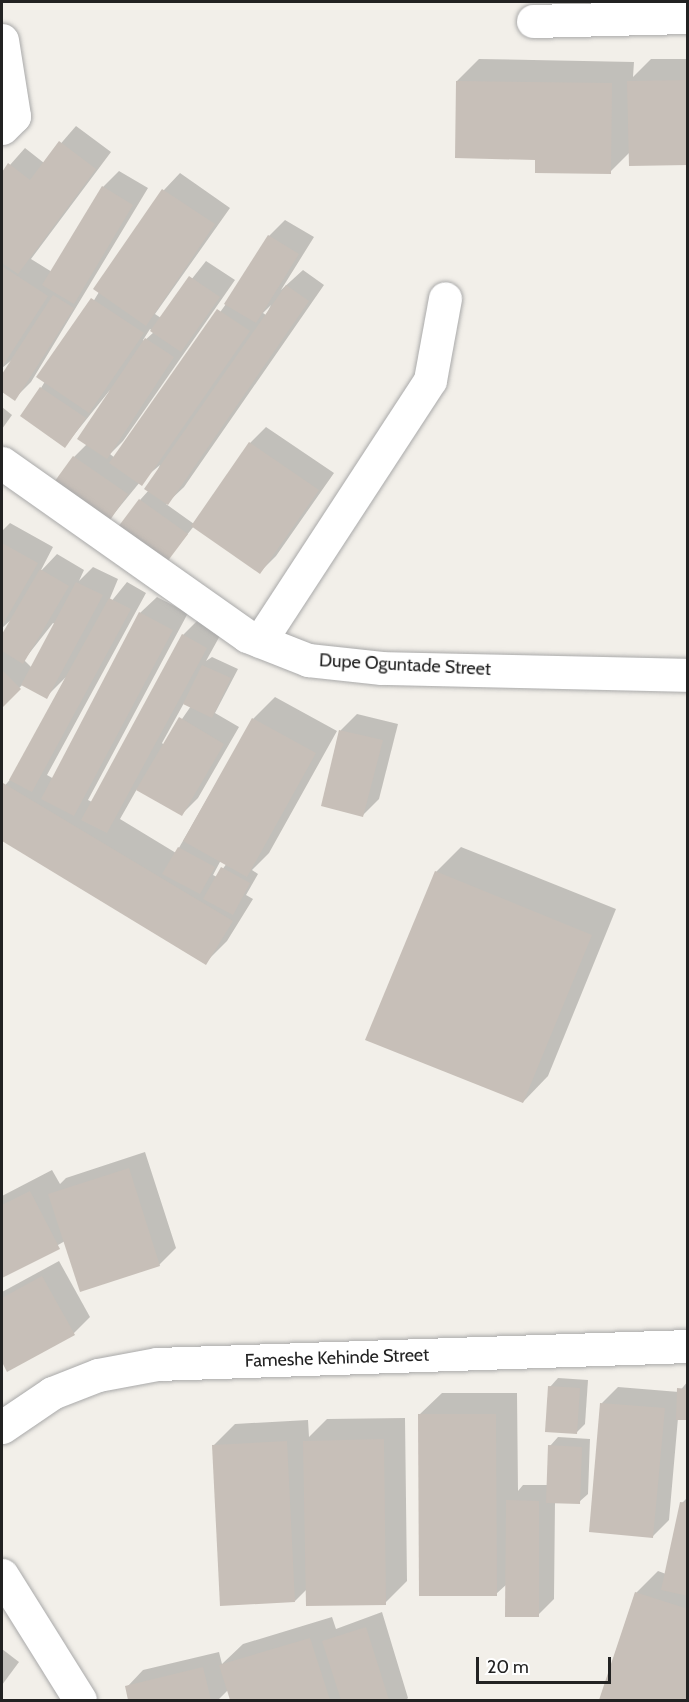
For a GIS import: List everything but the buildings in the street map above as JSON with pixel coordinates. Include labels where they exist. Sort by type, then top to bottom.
[{"type":"street","points":[[533,21],[687,17]]},
{"type":"street","points":[[2,40],[14,116],[2,128]]},
{"type":"street","points":[[260,641],[430,380],[445,298]]},
{"type":"street","name":"Dupe Oguntade Street","points":[[2,463],[247,636],[308,660],[382,668],[687,675]]},
{"type":"street","name":"Fameshe Kehinde Street","points":[[2,1427],[52,1393],[98,1375],[157,1364],[687,1346]]},
{"type":"street","points":[[2,1575],[80,1701]]}]
